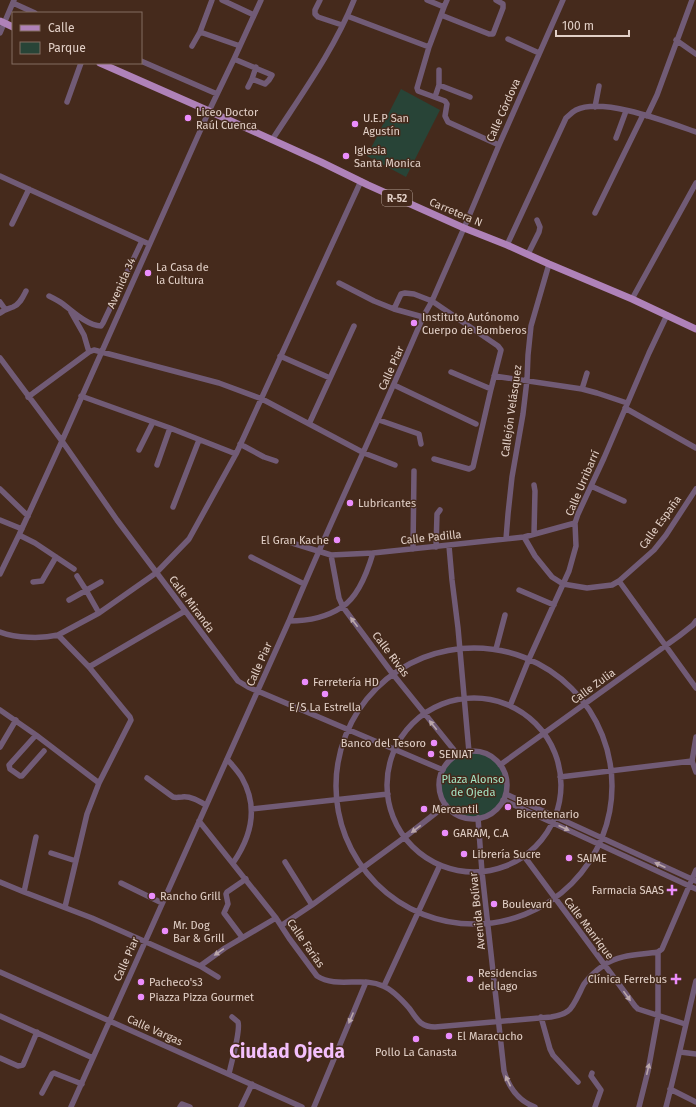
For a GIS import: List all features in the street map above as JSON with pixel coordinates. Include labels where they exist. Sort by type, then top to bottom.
[{"type":"main road","points":[[2,22],[12,27]]},
{"type":"main road","name":"Carretera N","points":[[102,64],[209,111],[464,228],[632,299],[696,329]]},
{"type":"street","points":[[192,46],[200,32],[212,0]]},
{"type":"street","points":[[222,0],[254,15]]},
{"type":"street","name":"Avenida 34","points":[[0,574],[28,516],[209,111],[261,0]]},
{"type":"street","points":[[320,0],[315,10],[315,14],[318,17],[342,25]]},
{"type":"street","points":[[272,140],[321,65],[354,0]]},
{"type":"street","points":[[427,0],[444,7]]},
{"type":"street","points":[[447,0],[429,47],[417,88],[418,91],[445,101],[447,104],[445,116],[448,122],[499,145]]},
{"type":"street","points":[[441,15],[489,34],[493,34],[503,8],[503,4],[496,0]]},
{"type":"street","name":"Calle Córdova","points":[[464,228],[563,0]]},
{"type":"street","points":[[596,213],[657,95],[692,0]]},
{"type":"street","points":[[0,33],[2,22],[14,2],[33,12]]},
{"type":"street","points":[[347,16],[429,47]]},
{"type":"street","points":[[200,32],[240,46]]},
{"type":"street","points":[[508,39],[539,53]]},
{"type":"street","points":[[676,40],[696,54]]},
{"type":"street","points":[[234,59],[271,73],[272,76],[265,84],[252,79]]},
{"type":"street","points":[[142,60],[217,94]]},
{"type":"street","points":[[67,102],[80,64]]},
{"type":"street","points":[[248,87],[256,68]]},
{"type":"street","points":[[435,98],[439,85],[439,70]]},
{"type":"street","points":[[439,85],[470,97]]},
{"type":"street","points":[[594,107],[599,86]]},
{"type":"street","points":[[507,245],[566,118],[575,111],[586,107],[608,107],[645,116],[696,132]]},
{"type":"street","points":[[616,138],[626,111]]},
{"type":"street","points":[[0,176],[149,244]]},
{"type":"street","points":[[0,632],[17,636],[39,638],[58,635],[99,613],[156,573],[189,539],[236,454],[361,181]]},
{"type":"street","points":[[632,299],[696,183]]},
{"type":"street","points":[[12,224],[29,190]]},
{"type":"street","points":[[528,254],[539,232],[540,227],[538,220]]},
{"type":"street","name":"Calle Piar","points":[[71,1107],[289,621],[318,551],[364,453],[423,317],[432,302],[464,228]]},
{"type":"street","points":[[49,296],[62,303],[70,311],[96,326],[101,326],[142,241]]},
{"type":"street","name":"Callejón Velásquez","points":[[506,539],[512,477],[527,380],[531,326],[549,264]]},
{"type":"street","points":[[340,283],[374,301],[394,309],[423,317]]},
{"type":"street","points":[[0,313],[5,309],[18,304],[26,291]]},
{"type":"street","points":[[394,309],[402,293],[414,294],[432,302],[498,346],[501,350],[472,467],[470,469],[434,459]]},
{"type":"street","points":[[0,302],[5,309]]},
{"type":"street","points":[[70,311],[84,336],[89,352]]},
{"type":"street","name":"Calle Urribarrí","points":[[510,706],[568,571],[576,546],[575,523],[578,514],[666,316]]},
{"type":"street","points":[[309,424],[354,326]]},
{"type":"street","points":[[28,396],[89,352],[94,350],[219,383],[262,399],[364,453],[395,465]]},
{"type":"street","points":[[280,356],[330,378]]},
{"type":"street","name":"Calle Miranda","points":[[0,358],[62,441],[116,520],[238,681],[243,685],[443,770]]},
{"type":"street","points":[[451,372],[491,388]]},
{"type":"street","points":[[582,389],[587,373]]},
{"type":"street","points":[[494,376],[582,389],[597,393],[626,406],[696,448]]},
{"type":"street","points":[[394,385],[476,424]]},
{"type":"street","points":[[81,396],[170,428],[236,454]]},
{"type":"street","points":[[378,420],[419,434],[421,444]]},
{"type":"street","points":[[139,450],[153,422]]},
{"type":"street","points":[[157,465],[170,428]]},
{"type":"street","points":[[173,508],[199,440]]},
{"type":"street","points":[[240,444],[264,457],[276,461]]},
{"type":"street","points":[[413,549],[414,472]]},
{"type":"street","points":[[534,485],[534,534]]},
{"type":"street","points":[[591,486],[624,501]]},
{"type":"street","points":[[0,489],[28,516]]},
{"type":"street","name":"Calle España","points":[[524,537],[535,556],[552,577],[563,584],[587,588],[612,585],[619,581],[654,550],[666,535],[696,489]]},
{"type":"street","points":[[436,547],[437,514],[440,510]]},
{"type":"street","points":[[0,520],[74,569]]},
{"type":"street","name":"Calle Padilla","points":[[289,542],[330,555],[373,553],[524,537],[575,523]]},
{"type":"street","points":[[449,546],[470,752]]},
{"type":"street","points":[[289,621],[300,621],[318,617],[343,607],[360,586],[373,553]]},
{"type":"street","name":"Calle Rivas","points":[[330,555],[339,598],[343,607],[392,673],[458,755]]},
{"type":"street","points":[[33,582],[42,581],[56,557]]},
{"type":"street","points":[[251,557],[304,584]]},
{"type":"street","points":[[77,576],[99,613]]},
{"type":"street","points":[[619,581],[696,688]]},
{"type":"street","points":[[70,600],[101,582]]},
{"type":"street","points":[[519,590],[554,605]]},
{"type":"street","points":[[89,667],[185,611]]},
{"type":"street","points":[[496,649],[505,615]]},
{"type":"street","name":"Calle Zulia","points":[[500,765],[666,645],[693,625],[696,621]]},
{"type":"street","points":[[58,635],[89,667],[131,720],[99,783],[87,814],[65,907]]},
{"type":"street","points":[[478,647],[496,649],[513,653],[540,664],[569,686],[585,704],[595,719],[603,736],[608,754],[611,771],[611,806],[600,845],[588,865],[567,888],[542,907],[508,920],[488,923],[471,924],[436,919],[418,912],[391,896],[362,868],[347,840],[340,820],[336,799],[337,764],[341,746],[355,713],[378,685],[392,673],[410,662],[439,651],[478,647]]},
{"type":"street","points":[[476,698],[499,702],[510,706],[529,718],[544,734],[555,754],[560,777],[560,797],[555,816],[546,834],[538,844],[524,856],[504,867],[482,872],[460,871],[440,865],[420,853],[405,837],[394,817],[388,794],[388,776],[392,758],[404,733],[424,714],[444,704],[464,699],[476,698]]},
{"type":"street","points":[[0,710],[16,720],[99,783]]},
{"type":"street","points":[[0,747],[16,720]]},
{"type":"street","points":[[36,735],[10,766],[10,768],[20,776],[23,776],[44,752]]},
{"type":"street","points":[[696,737],[692,761],[696,772]]},
{"type":"street","points":[[470,752],[486,754],[500,765],[506,776],[507,788],[505,797],[493,813],[472,819],[460,816],[450,810],[440,792],[443,770],[449,762],[458,755],[470,752]]},
{"type":"street","points":[[227,759],[244,782],[252,809],[251,826],[246,843],[233,863]]},
{"type":"street","points":[[560,777],[692,761]]},
{"type":"street","points":[[147,778],[172,797],[195,799],[206,805]]},
{"type":"street","points":[[252,809],[388,794]]},
{"type":"street","points":[[505,797],[555,816],[694,880]]},
{"type":"street","points":[[505,797],[552,823],[696,889]]},
{"type":"street","points":[[282,925],[405,837],[446,805]]},
{"type":"street","name":"Avenida Bolívar","points":[[478,818],[482,872],[502,1064],[508,1082],[519,1098],[535,1107]]},
{"type":"street","name":"Calle Farías","points":[[199,821],[282,925],[317,976],[323,981],[339,983],[374,982],[384,986],[397,995],[418,1021],[429,1027],[558,1016],[568,1011],[574,1004],[585,983],[604,965]]},
{"type":"street","points":[[24,892],[36,837]]},
{"type":"street","points":[[51,852],[76,861]]},
{"type":"street","name":"Calle Manrique","points":[[524,856],[638,1009],[685,1024]]},
{"type":"street","points":[[285,862],[312,904]]},
{"type":"street","points":[[384,986],[440,865]]},
{"type":"street","points":[[604,965],[610,961],[627,956],[658,952],[662,949],[689,886],[694,880],[696,870]]},
{"type":"street","points":[[242,937],[224,913],[228,904],[227,892],[246,879]]},
{"type":"street","points":[[0,882],[65,907],[200,966],[218,977]]},
{"type":"street","points":[[121,883],[162,903]]},
{"type":"street","points":[[200,966],[242,937],[276,918]]},
{"type":"street","points":[[639,1107],[658,1016],[658,952]]},
{"type":"street","name":"Calle Vargas","points":[[0,972],[302,1107]]},
{"type":"street","points":[[666,1107],[696,981]]},
{"type":"street","points":[[314,1107],[366,982]]},
{"type":"street","points":[[0,1016],[93,1058]]},
{"type":"street","points":[[229,1074],[239,1024],[236,1019],[232,1017]]},
{"type":"street","points":[[541,1017],[550,1049],[578,1082]]},
{"type":"street","points":[[0,1058],[18,1066],[23,1065],[37,1032]]},
{"type":"street","points":[[680,1052],[696,1054]]},
{"type":"street","points":[[42,1093],[52,1074],[54,1073],[82,1084]]},
{"type":"street","points":[[592,1073],[591,1076],[601,1090],[595,1107]]},
{"type":"street","points":[[240,1107],[252,1084]]},
{"type":"street","points":[[670,1089],[696,1102]]},
{"type":"street","points":[[180,1107],[182,1104],[190,1107]]},
{"type":"green space","points":[[401,89],[440,110],[406,177],[367,156]]},
{"type":"green space","name":"Plaza Alonso de Ojeda","points":[[473,751],[486,754],[497,761],[504,772],[507,785],[504,798],[497,809],[486,816],[473,819],[460,816],[449,809],[442,798],[439,785],[442,772],[449,761],[460,754]]},
{"type":"place","name":"Liceo Doctor Raúl Cuenca","points":[[188,118]]},
{"type":"place","name":"U.E.P San Agustín","points":[[355,124]]},
{"type":"place","name":"Iglesia Santa Monica","points":[[346,156]]},
{"type":"place","name":"La Casa de la Cultura","points":[[148,273]]},
{"type":"place","name":"Instituto Autónomo Cuerpo de Bomberos","points":[[414,323]]},
{"type":"place","name":"Lubricantes","points":[[350,503]]},
{"type":"place","name":"El Gran Kache","points":[[337,540]]},
{"type":"place","name":"Ferretería HD","points":[[305,682]]},
{"type":"place","name":"E/S La Estrella","points":[[325,694]]},
{"type":"place","name":"Banco del Tesoro","points":[[434,743]]},
{"type":"place","name":"SENIAT","points":[[431,754]]},
{"type":"place","name":"Banco Bicentenario","points":[[508,807]]},
{"type":"place","name":"Mercantil","points":[[424,809]]},
{"type":"place","name":"GARAM, C.A","points":[[445,833]]},
{"type":"place","name":"Librería Sucre","points":[[464,854]]},
{"type":"place","name":"SAIME","points":[[569,858]]},
{"type":"place","name":"Farmacia SAAS","points":[[672,890]]},
{"type":"place","name":"Rancho Grill","points":[[152,896]]},
{"type":"place","name":"Boulevard","points":[[494,904]]},
{"type":"place","name":"Mr. Dog Bar & Grill","points":[[165,931]]},
{"type":"place","name":"Residencias del lago","points":[[470,979]]},
{"type":"place","name":"Clínica Ferrebus","points":[[676,979]]},
{"type":"place","name":"Pacheco's3","points":[[141,982]]},
{"type":"place","name":"Piazza Pizza Gourmet","points":[[141,997]]},
{"type":"place","name":"El Maracucho","points":[[449,1036]]},
{"type":"place","name":"Pollo La Canasta","points":[[416,1039]]},
{"type":"district","name":"Ciudad Ojeda","points":[[287,1051]]}]
